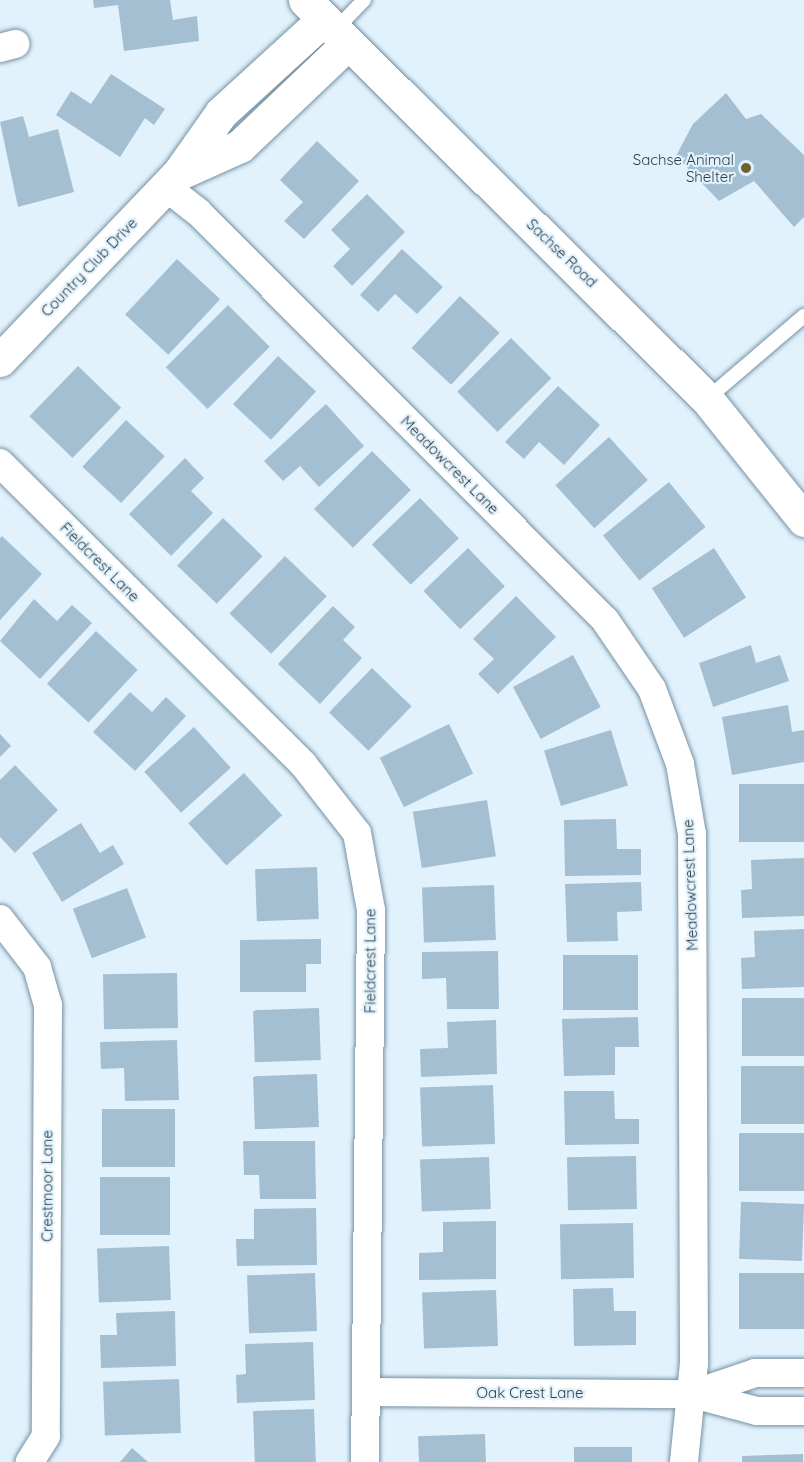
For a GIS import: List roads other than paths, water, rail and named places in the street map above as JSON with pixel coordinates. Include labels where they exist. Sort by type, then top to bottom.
[{"type":"main road","name":"Country Club Drive","points":[[0,360],[172,181],[240,146],[328,23]]},
{"type":"main road","name":"Sachse Road","points":[[328,23],[707,399],[804,520]]},
{"type":"street","name":"Meadowcrest Lane","points":[[172,181],[198,212],[605,621],[652,689],[680,764],[692,834],[693,1394],[684,1462]]},
{"type":"street","name":"Fieldcrest Lane","points":[[0,463],[303,764],[357,833],[371,909],[365,1462]]},
{"type":"street","name":"Crestmoor Lane","points":[[0,919],[37,968],[48,1005],[46,1436],[30,1462]]},
{"type":"street","name":"Oak Crest Lane","points":[[693,1394],[755,1373],[804,1373]]},
{"type":"street","name":"Oak Crest Lane","points":[[366,1392],[693,1394],[757,1411],[804,1411]]},
{"type":"lane","points":[[328,23],[364,0]]},
{"type":"lane","points":[[707,399],[804,316]]},
{"type":"place","name":"Sachse Animal Shelter","points":[[746,168]]}]
